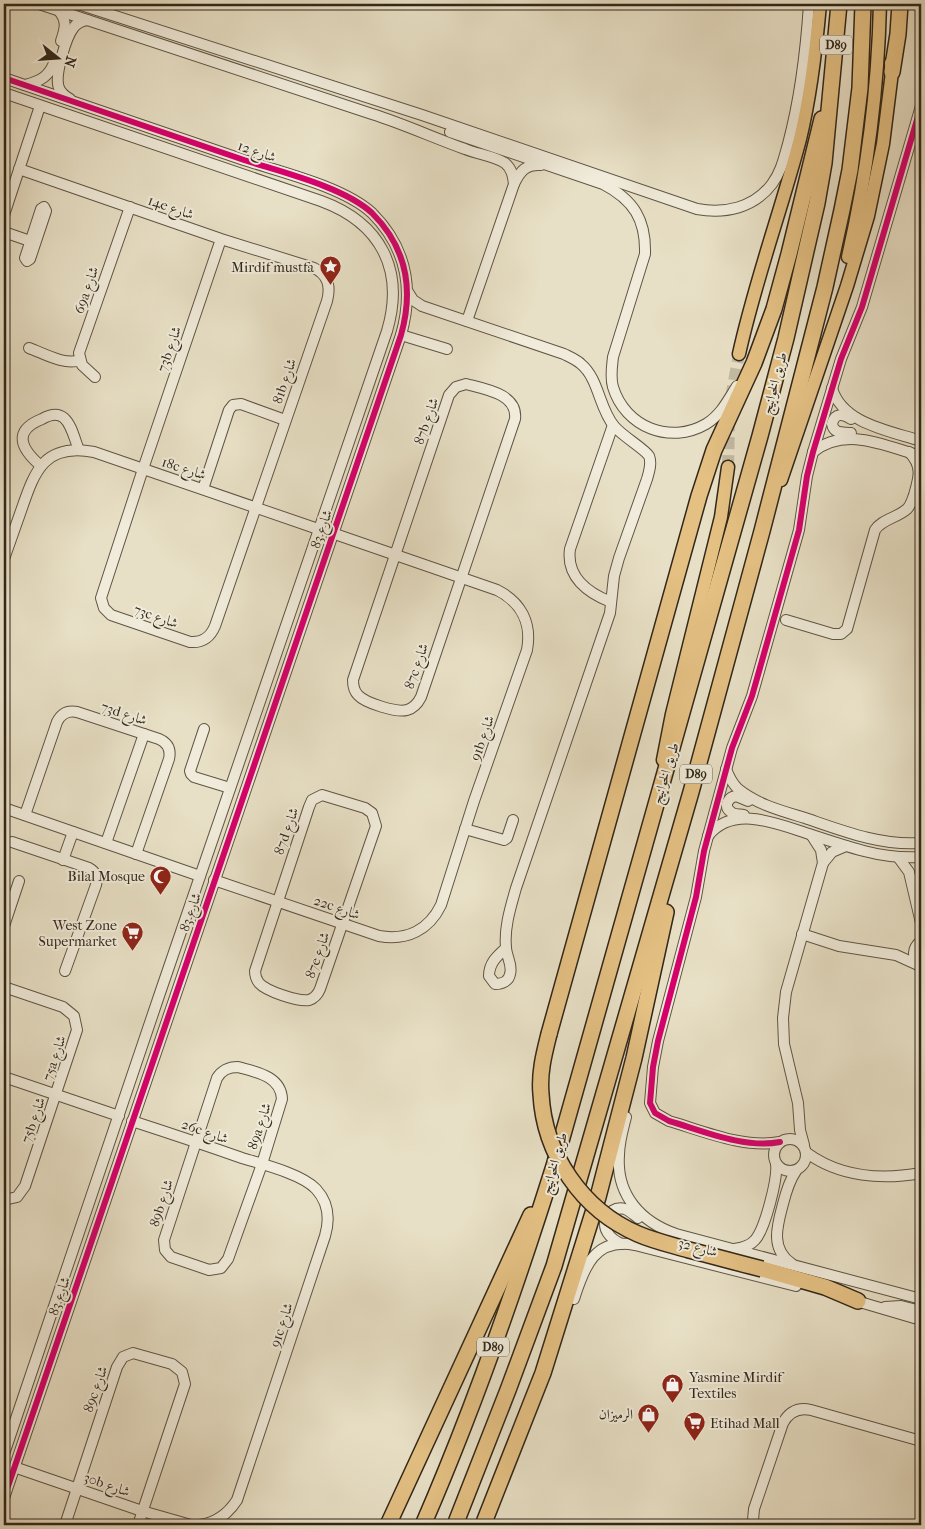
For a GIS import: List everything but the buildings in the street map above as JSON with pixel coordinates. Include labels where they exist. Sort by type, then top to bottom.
[{"type":"highway","name":"طريق الخوانيج","points":[[423,1525],[487,1364],[526,1256],[554,1166],[786,338],[817,203],[824,162],[839,4]]},
{"type":"highway","name":"طريق الخوانيج","points":[[456,1524],[554,1266],[691,792],[762,531],[825,287],[850,170],[860,88],[863,4]]},
{"type":"highway","points":[[892,72],[898,34],[900,4]]},
{"type":"highway","points":[[832,86],[771,318],[754,363],[720,436],[699,496],[549,1034],[542,1063],[540,1093],[547,1133],[564,1169],[588,1200],[619,1225],[656,1241],[814,1283],[858,1301]]},
{"type":"highway","points":[[484,1525],[543,1373],[598,1197],[634,1058],[691,792]]},
{"type":"highway","points":[[388,1525],[554,1166]]},
{"type":"main road","points":[[739,354],[752,298],[800,138],[812,80],[820,4]]},
{"type":"main road","points":[[834,321],[857,216],[867,159],[876,82],[880,4]]},
{"type":"main road","points":[[762,531],[792,449],[858,251],[872,198],[883,144],[892,72],[890,52],[893,4]]},
{"type":"main road","points":[[661,782],[668,730],[721,517],[728,468]]},
{"type":"street","points":[[39,4],[405,125],[465,149],[499,160],[509,168],[514,184]]},
{"type":"street","points":[[78,4],[400,109],[696,209],[720,212],[750,203],[759,197],[773,182],[780,169],[790,138],[800,86],[808,4]]},
{"type":"street","points":[[24,86],[40,81],[53,68],[66,23],[58,10]]},
{"type":"street","points":[[74,102],[61,92],[58,87],[58,73],[70,34],[78,23],[87,20]]},
{"type":"street","name":"شارع 12","points":[[4,78],[336,191],[351,198],[365,208],[384,228],[399,251],[408,292],[405,320],[401,335]]},
{"type":"street","name":"شارع 12","points":[[4,93],[336,206],[345,211],[362,224],[382,249],[392,279],[394,300],[387,331]]},
{"type":"street","points":[[4,215],[40,106]]},
{"type":"street","points":[[832,1167],[805,1149],[798,1140],[750,1144],[670,1121],[655,1113],[650,1103],[654,1058],[694,906],[702,860],[726,769],[752,696],[799,530],[807,476],[832,388],[841,359],[862,308],[921,106]]},
{"type":"street","points":[[400,109],[440,128],[603,184],[627,200],[636,212],[642,225],[646,240],[645,254],[613,357],[611,372],[618,400],[638,422],[650,429],[665,433],[680,433],[694,430],[718,414],[754,363]]},
{"type":"street","points":[[86,120],[104,121],[136,131],[142,125]]},
{"type":"street","points":[[173,150],[178,145],[202,152],[216,150]]},
{"type":"street","points":[[467,321],[514,184],[523,169],[537,165],[550,166]]},
{"type":"street","name":"14e شارع","points":[[19,169],[221,239],[314,268]]},
{"type":"street","name":"69a شارع","points":[[80,360],[80,350],[130,207]]},
{"type":"street","points":[[4,232],[30,241]]},
{"type":"street","name":"73b شارع","points":[[143,469],[221,239]]},
{"type":"street","name":"81b شارع","points":[[256,507],[329,294],[328,281],[320,271],[314,268]]},
{"type":"street","points":[[408,292],[413,300],[422,306],[564,354],[582,364],[595,386],[606,414],[613,425],[623,436],[644,450],[649,457],[650,466],[647,479],[614,576],[610,613],[516,888],[510,911],[506,948]]},
{"type":"street","points":[[405,320],[409,313],[422,306]]},
{"type":"street","name":"شارع 83","points":[[4,1454],[387,331]]},
{"type":"street","points":[[401,335],[447,349]]},
{"type":"street","name":"شارع 83","points":[[4,1498],[401,335]]},
{"type":"street","points":[[29,348],[66,361],[80,360],[84,368],[95,378]]},
{"type":"street","name":"87b شارع","points":[[395,555],[452,391],[456,387],[466,384],[502,396],[512,402],[514,419],[460,577]]},
{"type":"street","points":[[4,387],[4,395]]},
{"type":"street","points":[[832,388],[836,400],[844,409],[876,427]]},
{"type":"street","points":[[203,489],[232,405],[241,404],[285,420]]},
{"type":"street","points":[[4,560],[32,479],[42,466],[31,457],[23,441],[23,434],[29,424],[49,415],[59,416],[65,420],[79,450]]},
{"type":"street","points":[[919,438],[863,425],[842,415],[833,420],[833,428],[838,433],[855,434],[921,456]]},
{"type":"street","points":[[611,602],[597,596],[578,580],[571,568],[569,557],[570,549],[613,425]]},
{"type":"street","points":[[814,452],[822,446],[838,440],[855,438],[872,440]]},
{"type":"street","name":"18c شارع","points":[[42,466],[55,455],[62,452],[79,450],[94,452],[318,529]]},
{"type":"street","points":[[786,620],[833,634],[844,632],[848,625],[875,530],[882,523],[909,507],[920,476],[918,465],[909,452]]},
{"type":"street","name":"73c شارع","points":[[143,469],[101,598],[102,603],[107,612],[190,642],[203,641],[215,626],[256,507]]},
{"type":"street","points":[[339,471],[344,472],[345,475],[330,522],[332,533],[460,577]]},
{"type":"street","name":"87c شارع","points":[[395,555],[353,680],[354,690],[360,697],[390,709],[408,710],[418,702],[460,577]]},
{"type":"street","name":"91b شارع","points":[[441,905],[465,828],[529,641],[527,623],[519,606],[513,600],[498,590],[460,577]]},
{"type":"street","name":"73d شارع","points":[[25,815],[57,722],[63,714],[77,712],[164,741],[168,745],[170,754],[136,854]]},
{"type":"street","points":[[204,729],[190,771],[191,774],[194,777],[230,788]]},
{"type":"street","points":[[106,843],[144,734]]},
{"type":"street","points":[[726,769],[732,782],[740,790],[773,808]]},
{"type":"street","name":"87d شارع","points":[[277,901],[312,800],[325,795],[365,808],[372,813],[376,826],[342,924]]},
{"type":"street","points":[[921,844],[880,841],[758,805],[736,796],[729,798],[727,802],[728,810],[731,812],[750,816],[846,846],[898,857],[921,857]]},
{"type":"street","points":[[4,808],[200,876]]},
{"type":"street","points":[[708,836],[720,825],[730,820],[746,819],[769,822]]},
{"type":"street","points":[[465,828],[504,840],[507,838],[513,820]]},
{"type":"street","points":[[63,860],[73,832]]},
{"type":"street","points":[[812,836],[821,850],[823,863]]},
{"type":"street","points":[[12,842],[92,870],[95,873],[97,881],[65,971]]},
{"type":"street","points":[[795,1266],[784,1256],[777,1243],[776,1236],[776,1228],[788,1187],[799,1168],[805,1149],[800,1130],[798,1102],[784,1044],[783,1018],[786,992],[823,863],[832,852],[846,846]]},
{"type":"street","points":[[898,857],[909,872],[921,922]]},
{"type":"street","points":[[4,926],[19,880]]},
{"type":"street","name":"22c شارع","points":[[214,880],[379,936],[398,938],[416,933],[424,928],[441,905]]},
{"type":"street","name":"87e شارع","points":[[277,901],[255,972],[258,982],[287,997],[306,1000],[318,994],[342,924]]},
{"type":"street","points":[[920,966],[913,955],[921,933]]},
{"type":"street","points":[[802,934],[839,946],[890,954],[908,959],[920,966]]},
{"type":"street","points":[[890,954],[907,951],[918,944]]},
{"type":"street","name":"75a شارع","points":[[4,987],[62,1006],[74,1016],[77,1030],[57,1095]]},
{"type":"street","name":"شارع 32","points":[[634,1058],[631,1094],[618,1155],[619,1169],[626,1194],[633,1206],[652,1224],[664,1230],[733,1250],[921,1300]]},
{"type":"street","name":"89a شارع","points":[[195,1142],[220,1074],[224,1070],[233,1067],[254,1072],[273,1080],[279,1086],[282,1094],[282,1103],[262,1164]]},
{"type":"street","points":[[4,1077],[119,1116]]},
{"type":"street","name":"75b شارع","points":[[4,1200],[17,1196],[25,1186],[57,1095]]},
{"type":"street","points":[[733,1250],[746,1246],[757,1238],[760,1232],[776,1178],[774,1150],[794,1127],[799,1114]]},
{"type":"street","name":"26c شارع","points":[[132,1121],[298,1177]]},
{"type":"street","name":"89b شارع","points":[[195,1142],[164,1240],[165,1250],[175,1260],[213,1270],[220,1268],[226,1262],[262,1164]]},
{"type":"street","points":[[750,1144],[776,1162],[783,1170],[832,1167],[857,1174],[883,1176],[921,1173]]},
{"type":"street","name":"91c شارع","points":[[199,1525],[211,1523],[226,1514],[237,1500],[328,1226],[326,1207],[322,1197],[316,1189],[298,1177]]},
{"type":"street","points":[[622,1244],[611,1238],[605,1230],[608,1216],[616,1210],[626,1210],[646,1223],[664,1230]]},
{"type":"street","name":"شارع 32","points":[[543,1373],[558,1346],[586,1265],[598,1252],[613,1245],[635,1245],[858,1301],[919,1319]]},
{"type":"street","points":[[47,1370],[42,1372],[40,1369],[53,1324],[52,1312]]},
{"type":"street","name":"89c شارع","points":[[65,1525],[119,1362],[127,1354],[133,1353],[172,1364],[182,1372],[185,1384],[138,1525]]},
{"type":"street","points":[[754,1525],[752,1520],[754,1509],[784,1423],[793,1412],[802,1409],[811,1410],[921,1441]]},
{"type":"street","name":"30b شارع","points":[[14,1467],[142,1511],[191,1525]]},
{"type":"tunnel","points":[[731,398],[739,354]]},
{"type":"tunnel","points":[[728,467],[729,420]]},
{"type":"cycle path","points":[[4,78],[311,181],[345,195],[372,213],[384,226],[400,255],[407,285],[405,318],[401,335],[4,1498]]},
{"type":"cycle path","points":[[780,1142],[767,1144],[724,1138],[669,1121],[655,1113],[650,1103],[653,1067],[658,1041],[696,897],[704,851],[732,748],[752,696],[799,530],[807,476],[813,452],[841,359],[862,307],[921,106]]},
{"type":"place","name":"Mirdif mustfa","points":[[330,286]]},
{"type":"place","name":"Bilal Mosque","points":[[161,895]]},
{"type":"place","name":"West Zone Supermarket","points":[[133,952]]},
{"type":"place","name":"Yasmine Mirdif Textiles","points":[[673,1404]]},
{"type":"place","name":"الرميزان","points":[[649,1433]]},
{"type":"place","name":"Etihad Mall","points":[[694,1442]]}]
